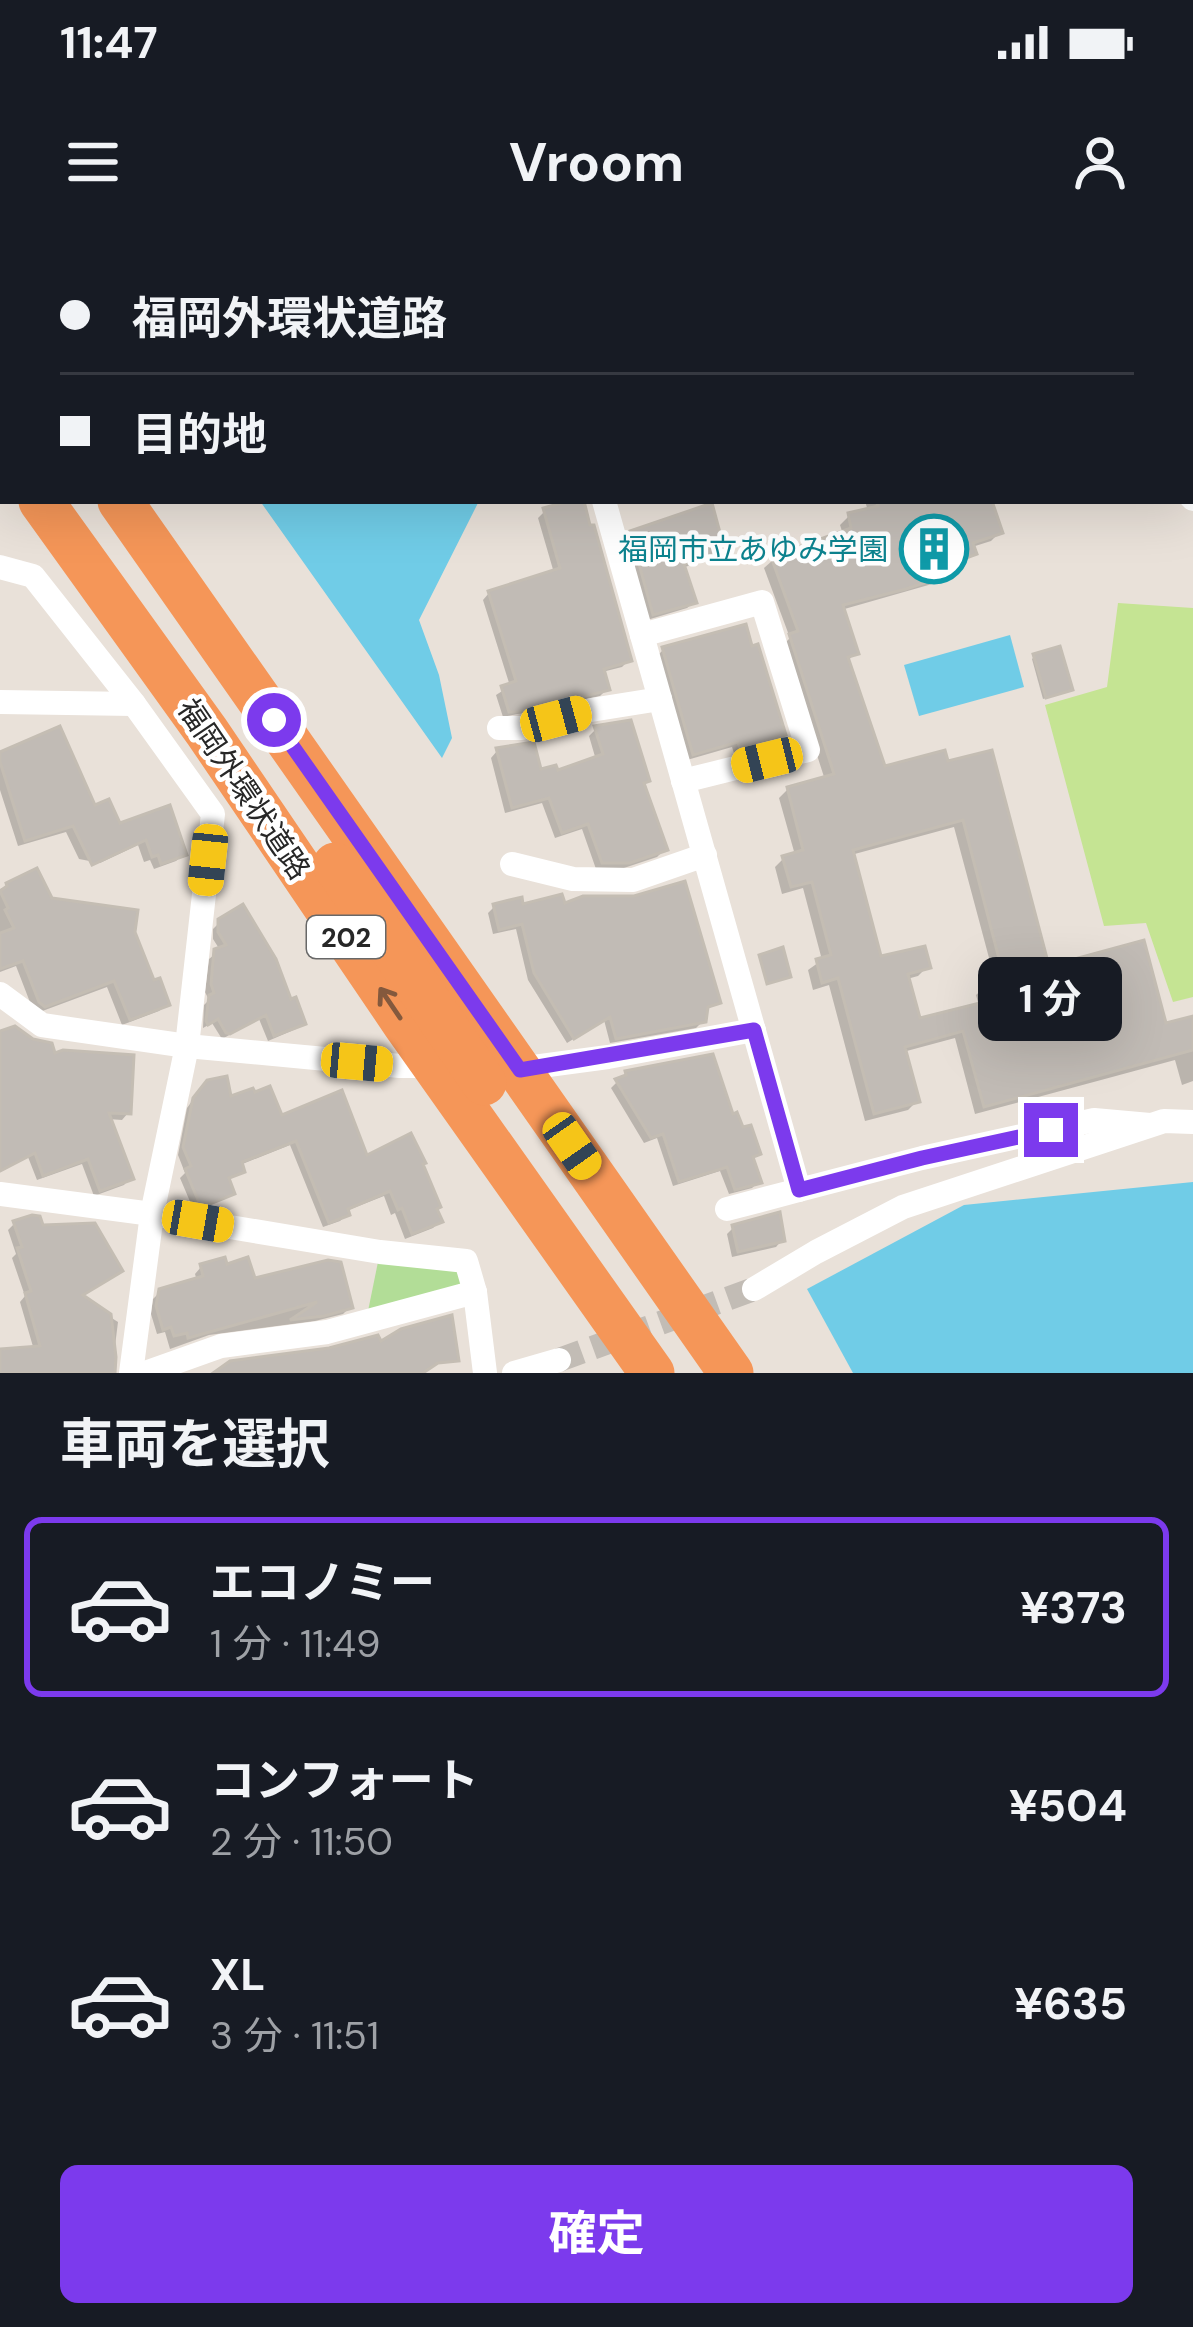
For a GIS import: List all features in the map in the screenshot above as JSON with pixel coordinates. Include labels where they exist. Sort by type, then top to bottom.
[{"type":"highway","name":"福岡外環状道路","points":[[43,504],[652,1373]]},
{"type":"highway","points":[[79,504],[300,814],[681,1373]]},
{"type":"highway","name":"福岡外環状道路","points":[[122,504],[731,1373]]},
{"type":"highway","points":[[137,504],[646,1227],[742,1373]]},
{"type":"street","points":[[605,504],[799,1190]]},
{"type":"street","points":[[0,567],[33,576],[213,814],[187,1046],[152,1214],[131,1373]]},
{"type":"street","points":[[642,635],[762,602],[808,750],[683,781]]},
{"type":"street","points":[[499,728],[522,728],[660,699]]},
{"type":"street","points":[[0,702],[134,704]]},
{"type":"street","points":[[512,864],[573,879],[633,880],[705,855]]},
{"type":"street","points":[[0,994],[42,1025],[187,1046],[400,1066],[520,1070],[754,1030]]},
{"type":"street","points":[[727,1209],[922,1158],[1094,1120],[1150,1125]]},
{"type":"street","points":[[754,1289],[903,1207],[1164,1120],[1193,1123]]},
{"type":"street","points":[[0,1194],[466,1261],[475,1292],[484,1373]]},
{"type":"street","points":[[145,1373],[221,1346],[327,1332],[475,1292]]},
{"type":"street","points":[[514,1373],[548,1367]]},
{"type":"green space","points":[[1118,603],[1193,608],[1193,997],[1173,1002],[1146,923],[1104,926],[1045,705],[1107,687]]},
{"type":"green space","points":[[380,1252],[466,1261],[475,1292],[366,1321]]},
{"type":"water","points":[[262,504],[477,504],[419,620],[439,675],[452,738],[442,758]]},
{"type":"water","points":[[1010,635],[1024,687],[919,716],[904,665]]},
{"type":"water","points":[[1193,1182],[1193,1373],[853,1373],[807,1289],[964,1205]]},
{"type":"building","points":[[585,504],[632,661],[604,669],[610,690],[509,712],[501,686],[516,681],[488,591],[560,568],[543,508]]},
{"type":"building","points":[[712,504],[725,551],[684,564],[697,603],[653,615],[630,531]]},
{"type":"building","points":[[877,504],[993,504],[1003,533],[973,543],[977,554],[941,567],[944,576],[843,605],[859,654],[848,657],[885,766],[945,750],[948,761],[992,750],[1049,966],[1144,940],[1166,1023],[1193,1016],[1193,1050],[984,1107],[963,1031],[905,1047],[920,1102],[874,1114],[838,978],[822,983],[816,959],[831,955],[812,882],[791,887],[782,856],[803,850],[787,787],[834,774],[789,634],[798,631],[771,557],[851,528],[848,513]],"holes":[[[963,820],[1004,978],[983,984],[988,1001],[920,1018],[908,974],[931,968],[925,946],[881,956],[853,850]]]},
{"type":"building","points":[[746,624],[752,646],[758,644],[786,735],[740,749],[738,742],[693,755],[662,647]]},
{"type":"building","points":[[1060,646],[1073,690],[1046,698],[1033,654]]},
{"type":"building","points":[[631,720],[650,781],[644,783],[668,850],[630,863],[602,863],[588,824],[562,833],[549,798],[512,808],[496,748],[534,742],[541,769],[556,765],[558,770],[603,754],[594,726]]},
{"type":"building","points":[[60,726],[95,805],[109,799],[120,823],[170,805],[187,855],[161,864],[158,855],[152,857],[146,840],[92,865],[73,826],[25,841],[0,752]]},
{"type":"building","points":[[37,868],[52,898],[138,910],[135,932],[154,980],[160,978],[170,1005],[130,1020],[114,981],[45,1007],[23,961],[0,969],[0,933],[14,928],[0,891],[6,883]]},
{"type":"building","points":[[685,881],[721,1003],[708,1007],[706,1022],[616,1039],[610,1017],[574,1039],[534,973],[522,924],[499,930],[493,904],[522,897],[523,904],[562,894],[565,903],[583,896],[634,896]]},
{"type":"building","points":[[243,904],[276,959],[291,999],[296,997],[306,1024],[274,1036],[266,1015],[230,1034],[218,1019],[208,1025],[206,1021],[209,995],[214,993],[214,949],[226,945],[218,932],[218,919]]},
{"type":"building","points":[[783,947],[791,977],[767,984],[759,955]]},
{"type":"building","points":[[15,1026],[33,1039],[52,1043],[55,1053],[134,1055],[131,1114],[109,1113],[134,1179],[100,1191],[88,1159],[43,1176],[35,1153],[0,1171],[0,1031]]},
{"type":"building","points":[[713,1054],[733,1114],[737,1112],[743,1127],[751,1125],[761,1154],[753,1157],[762,1183],[735,1190],[727,1167],[679,1182],[663,1134],[651,1138],[615,1079],[626,1075],[625,1071]]},
{"type":"building","points":[[227,1076],[231,1096],[270,1086],[282,1115],[342,1090],[367,1155],[411,1133],[426,1163],[443,1222],[412,1234],[390,1191],[329,1223],[296,1141],[242,1162],[245,1172],[229,1178],[235,1194],[200,1205],[185,1169],[191,1166],[183,1147],[193,1098],[207,1080]]},
{"type":"building","points":[[780,1212],[785,1241],[738,1252],[732,1225]]},
{"type":"building","points":[[40,1216],[43,1225],[95,1223],[123,1271],[83,1295],[111,1314],[115,1373],[0,1373],[0,1349],[40,1346],[13,1221]]},
{"type":"building","points":[[225,1257],[227,1264],[248,1257],[255,1278],[328,1260],[341,1262],[353,1308],[290,1320],[317,1302],[188,1338],[187,1333],[174,1336],[171,1327],[163,1330],[156,1306],[159,1289],[203,1276],[200,1264]]},
{"type":"building","points":[[452,1315],[459,1361],[438,1363],[423,1373],[213,1373],[230,1361],[329,1348],[378,1335],[381,1341],[401,1329]]},
{"type":"tunnel","points":[[559,1360],[754,1289]]},
{"type":"place","name":"福岡市立あゆみ学園","points":[[934,549]]},
{"type":"route","points":[[274,720],[520,1070],[754,1030],[799,1190],[1051,1130]]}]
